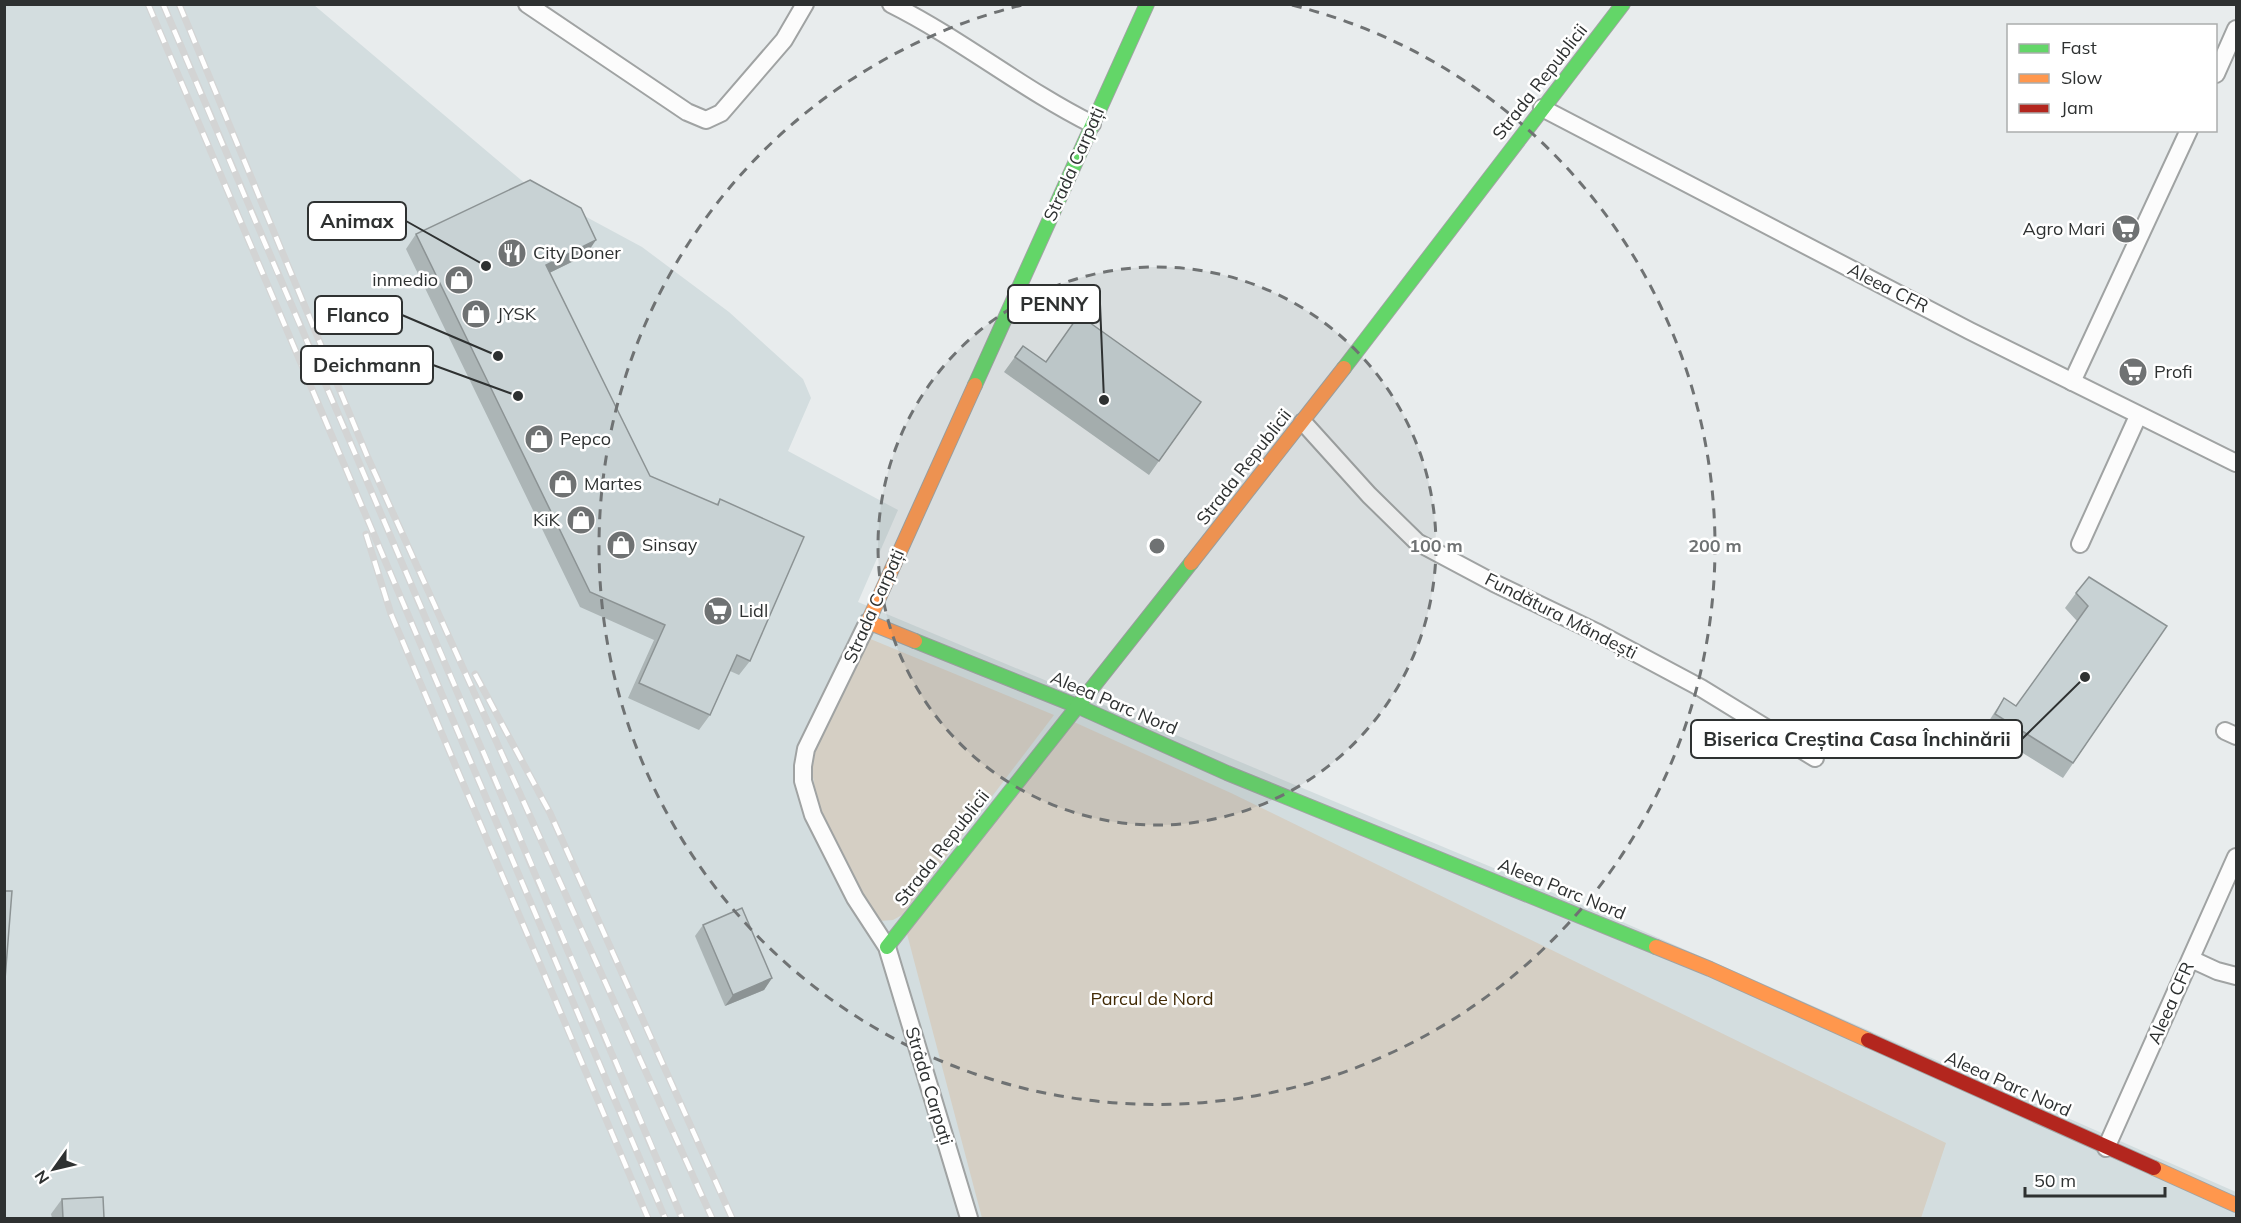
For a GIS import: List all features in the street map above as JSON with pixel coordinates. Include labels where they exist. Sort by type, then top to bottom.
[{"type":"street","points":[[527,4],[687,112],[706,120],[721,113],[784,40],[805,4]]},
{"type":"street","points":[[891,4],[921,19],[1056,106],[1092,124]]},
{"type":"street","name":"Strada Carpați","points":[[969,1218],[886,947],[855,898],[821,833],[803,781],[803,766],[806,749],[868,622],[1147,4]]},
{"type":"street","name":"Strada Republicii","points":[[886,947],[1303,422],[1623,4]]},
{"type":"street","points":[[2217,72],[2236,28]]},
{"type":"street","name":"Aleea CFR","points":[[1542,108],[2138,416],[2236,463]]},
{"type":"street","points":[[2072,382],[2187,132]]},
{"type":"street","points":[[2080,544],[2138,416]]},
{"type":"street","name":"Fundătura Măndești","points":[[1303,422],[1369,495],[1417,542],[1494,583],[1598,633],[1701,688],[1815,758]]},
{"type":"street","name":"Aleea Parc Nord","points":[[868,622],[1077,706],[1227,772],[1710,969],[2236,1205]]},
{"type":"street","name":"Aleea CFR","points":[[2106,1148],[2236,857]]},
{"type":"street","points":[[2191,959],[2217,971],[2236,976]]},
{"type":"shaded area","points":[[5,4],[314,5],[527,185],[642,247],[729,312],[803,379],[811,398],[788,451],[898,510],[858,602],[1618,920],[2236,1192],[2236,1218],[5,1218]]},
{"type":"green space","points":[[868,638],[1054,715],[902,915],[893,920],[880,921],[861,897],[817,801],[812,771],[816,746]]},
{"type":"green space","name":"Parcul de Nord","points":[[1074,722],[1231,793],[1946,1143],[1921,1218],[982,1218],[907,934]]},
{"type":"building","points":[[530,180],[581,208],[596,240],[546,265],[650,476],[718,505],[720,499],[804,537],[750,661],[737,655],[710,715],[639,683],[665,625],[590,592],[416,234]]},
{"type":"building","points":[[1079,315],[1201,402],[1159,461],[1015,357],[1023,346],[1046,362]]},
{"type":"building","points":[[2089,577],[2167,626],[2073,763],[1995,714],[2004,698],[2016,706],[2088,606],[2076,593]]},
{"type":"building","points":[[4,891],[12,891],[4,992]]},
{"type":"building","points":[[742,908],[772,978],[733,995],[703,925]]},
{"type":"building","points":[[103,1197],[104,1218],[63,1218],[62,1199]]},
{"type":"railway","points":[[148,4],[665,1218]]},
{"type":"railway","points":[[163,4],[682,1218]]},
{"type":"railway","points":[[179,4],[368,458],[712,1218]]},
{"type":"railway","points":[[366,534],[391,614],[648,1218]]},
{"type":"railway","points":[[475,674],[550,813],[732,1218]]},
{"type":"traffic: fast","points":[[975,385],[1147,4]]},
{"type":"traffic: fast","points":[[1344,368],[1623,4]]},
{"type":"traffic: fast","points":[[887,947],[1191,563]]},
{"type":"traffic: fast","points":[[915,641],[1077,706],[1227,773],[1656,947]]},
{"type":"traffic: slow","points":[[1191,563],[1344,368]]},
{"type":"traffic: slow","points":[[915,641],[868,622],[975,385]]},
{"type":"traffic: slow","points":[[1656,947],[1868,1040]]},
{"type":"traffic: slow","points":[[2154,1168],[2236,1205]]},
{"type":"traffic: jam","points":[[1868,1040],[2154,1168]]},
{"type":"place","name":"Agro Mari","points":[[2126,229]]},
{"type":"place","name":"City Doner","points":[[512,253]]},
{"type":"place","name":"Animax","points":[[486,266]]},
{"type":"place","name":"inmedio","points":[[459,280]]},
{"type":"place","name":"JYSK","points":[[476,314]]},
{"type":"place","name":"Flanco","points":[[498,356]]},
{"type":"place","name":"Profi","points":[[2133,372]]},
{"type":"place","name":"Deichmann","points":[[518,396]]},
{"type":"place","name":"PENNY","points":[[1104,400]]},
{"type":"place","name":"Pepco","points":[[539,439]]},
{"type":"place","name":"Martes","points":[[563,484]]},
{"type":"place","name":"KiK","points":[[581,520]]},
{"type":"place","name":"Sinsay","points":[[621,545]]},
{"type":"place","name":"Lidl","points":[[718,611]]},
{"type":"place","name":"Biserica Creștina Casa Închinării","points":[[2085,677]]}]
